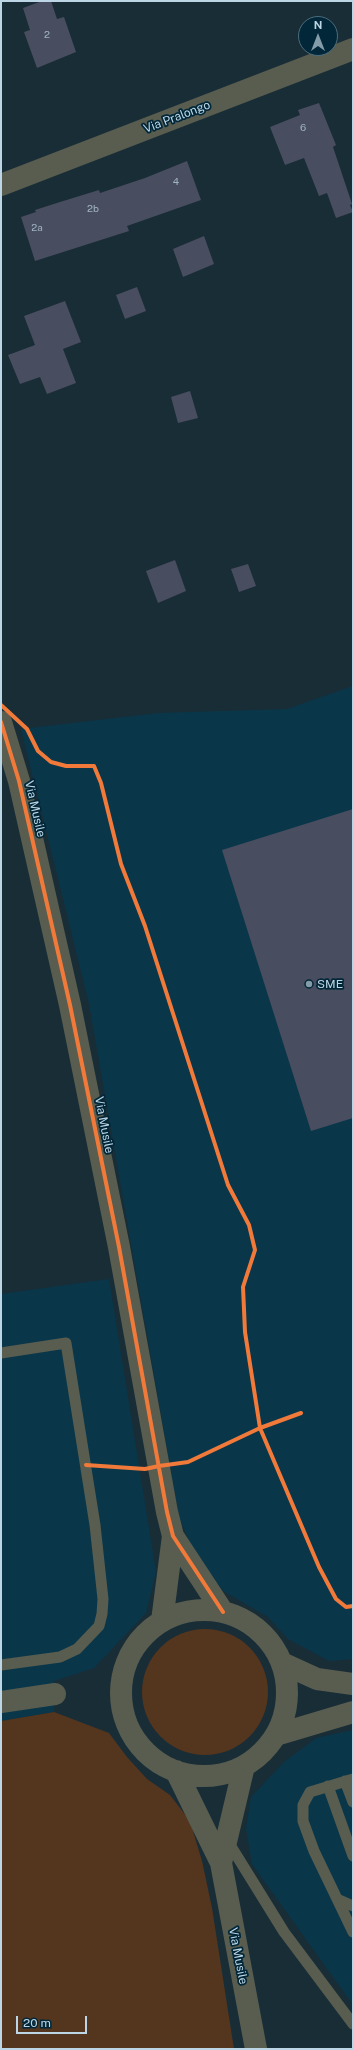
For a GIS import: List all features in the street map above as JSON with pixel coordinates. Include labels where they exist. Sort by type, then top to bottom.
[{"type":"street","name":"Via Pralongo","points":[[1,184],[353,49]]},
{"type":"street","name":"Via Musile","points":[[1,722],[19,781],[70,1005],[173,1536]]},
{"type":"street","points":[[173,1536],[223,1612]]},
{"type":"street","points":[[162,1621],[173,1536]]},
{"type":"street","points":[[198,1610],[223,1612],[240,1618],[262,1633],[274,1646],[286,1674],[287,1700],[285,1712],[276,1735],[262,1753],[244,1766],[227,1773],[210,1776],[193,1775],[176,1771],[158,1762],[142,1748],[130,1731],[122,1704],[121,1686],[128,1659],[145,1634],[162,1621],[186,1612],[198,1610]]},
{"type":"street","points":[[282,1662],[317,1680],[353,1684]]},
{"type":"street","points":[[1,1702],[55,1694]]},
{"type":"street","points":[[276,1735],[353,1712]]},
{"type":"street","name":"Via Musile","points":[[221,1863],[244,1766]]},
{"type":"street","name":"Via Musile","points":[[176,1771],[221,1863],[256,2049]]},
{"type":"lane","points":[[1,1353],[66,1343],[95,1524],[103,1607],[98,1626],[91,1637],[77,1649],[60,1657],[1,1665]]},
{"type":"lane","points":[[353,1802],[349,1780],[310,1792],[303,1805],[303,1821],[314,1850],[353,1932]]},
{"type":"lane","points":[[328,1786],[353,1856]]},
{"type":"lane","points":[[227,1840],[284,1932],[353,2024]]},
{"type":"lane","points":[[337,1899],[353,1906]]},
{"type":"shaded area","points":[[353,686],[353,1659],[329,1661],[288,1639],[268,1617],[225,1592],[200,1566],[179,1517],[89,1004],[21,729],[158,713],[287,709]]},
{"type":"shaded area","points":[[109,1279],[156,1572],[146,1613],[94,1668],[54,1681],[54,1712],[1,1721],[1,1294]]},
{"type":"shaded area","points":[[199,1629],[211,1629],[229,1633],[250,1647],[264,1668],[268,1692],[264,1716],[250,1737],[229,1751],[211,1755],[199,1755],[181,1751],[160,1737],[146,1716],[142,1698],[142,1686],[146,1668],[160,1647],[181,1633]]},
{"type":"shaded area","points":[[54,1712],[109,1733],[127,1757],[147,1779],[170,1795],[190,1821],[202,1861],[212,1908],[234,2049],[1,2049],[1,1721]]},
{"type":"shaded area","points":[[353,1730],[353,2005],[252,1864],[246,1829],[251,1797],[284,1762],[316,1738]]},
{"type":"building","points":[[42,1],[51,1],[57,19],[64,17],[76,52],[37,68],[24,32],[30,30],[23,8]]},
{"type":"building","points":[[319,103],[336,145],[333,147],[352,204],[350,205],[353,212],[336,218],[327,193],[319,196],[304,158],[285,165],[270,127],[300,115],[298,110]]},
{"type":"building","points":[[187,161],[201,200],[127,226],[129,231],[35,261],[21,217],[36,212],[35,210],[60,202],[99,190],[100,193],[145,178]]},
{"type":"building","points":[[204,236],[214,264],[183,277],[173,249]]},
{"type":"building","points":[[137,287],[146,311],[125,319],[116,295]]},
{"type":"building","points":[[65,301],[81,342],[63,349],[76,383],[47,394],[40,377],[20,384],[8,355],[35,345],[24,316]]},
{"type":"building","points":[[190,391],[198,418],[178,423],[171,397]]},
{"type":"building","points":[[175,560],[186,591],[158,603],[146,571]]},
{"type":"building","points":[[248,564],[256,586],[239,592],[231,569]]},
{"type":"building","name":"SME","points":[[353,809],[353,1118],[311,1131],[222,850]]},
{"type":"cycle path","points":[[1,705],[27,729],[38,751],[51,762],[66,766],[94,766],[101,783],[121,864],[145,926],[228,1185],[249,1225],[255,1250],[243,1287],[245,1332],[260,1428],[319,1567],[336,1599],[346,1607],[353,1606]]},
{"type":"cycle path","points":[[1,722],[19,781],[70,1005],[119,1247],[167,1512],[173,1536],[223,1612]]},
{"type":"cycle path","points":[[86,1465],[145,1469],[188,1462],[260,1428],[301,1413]]},
{"type":"place","name":"SME","points":[[309,984]]}]
